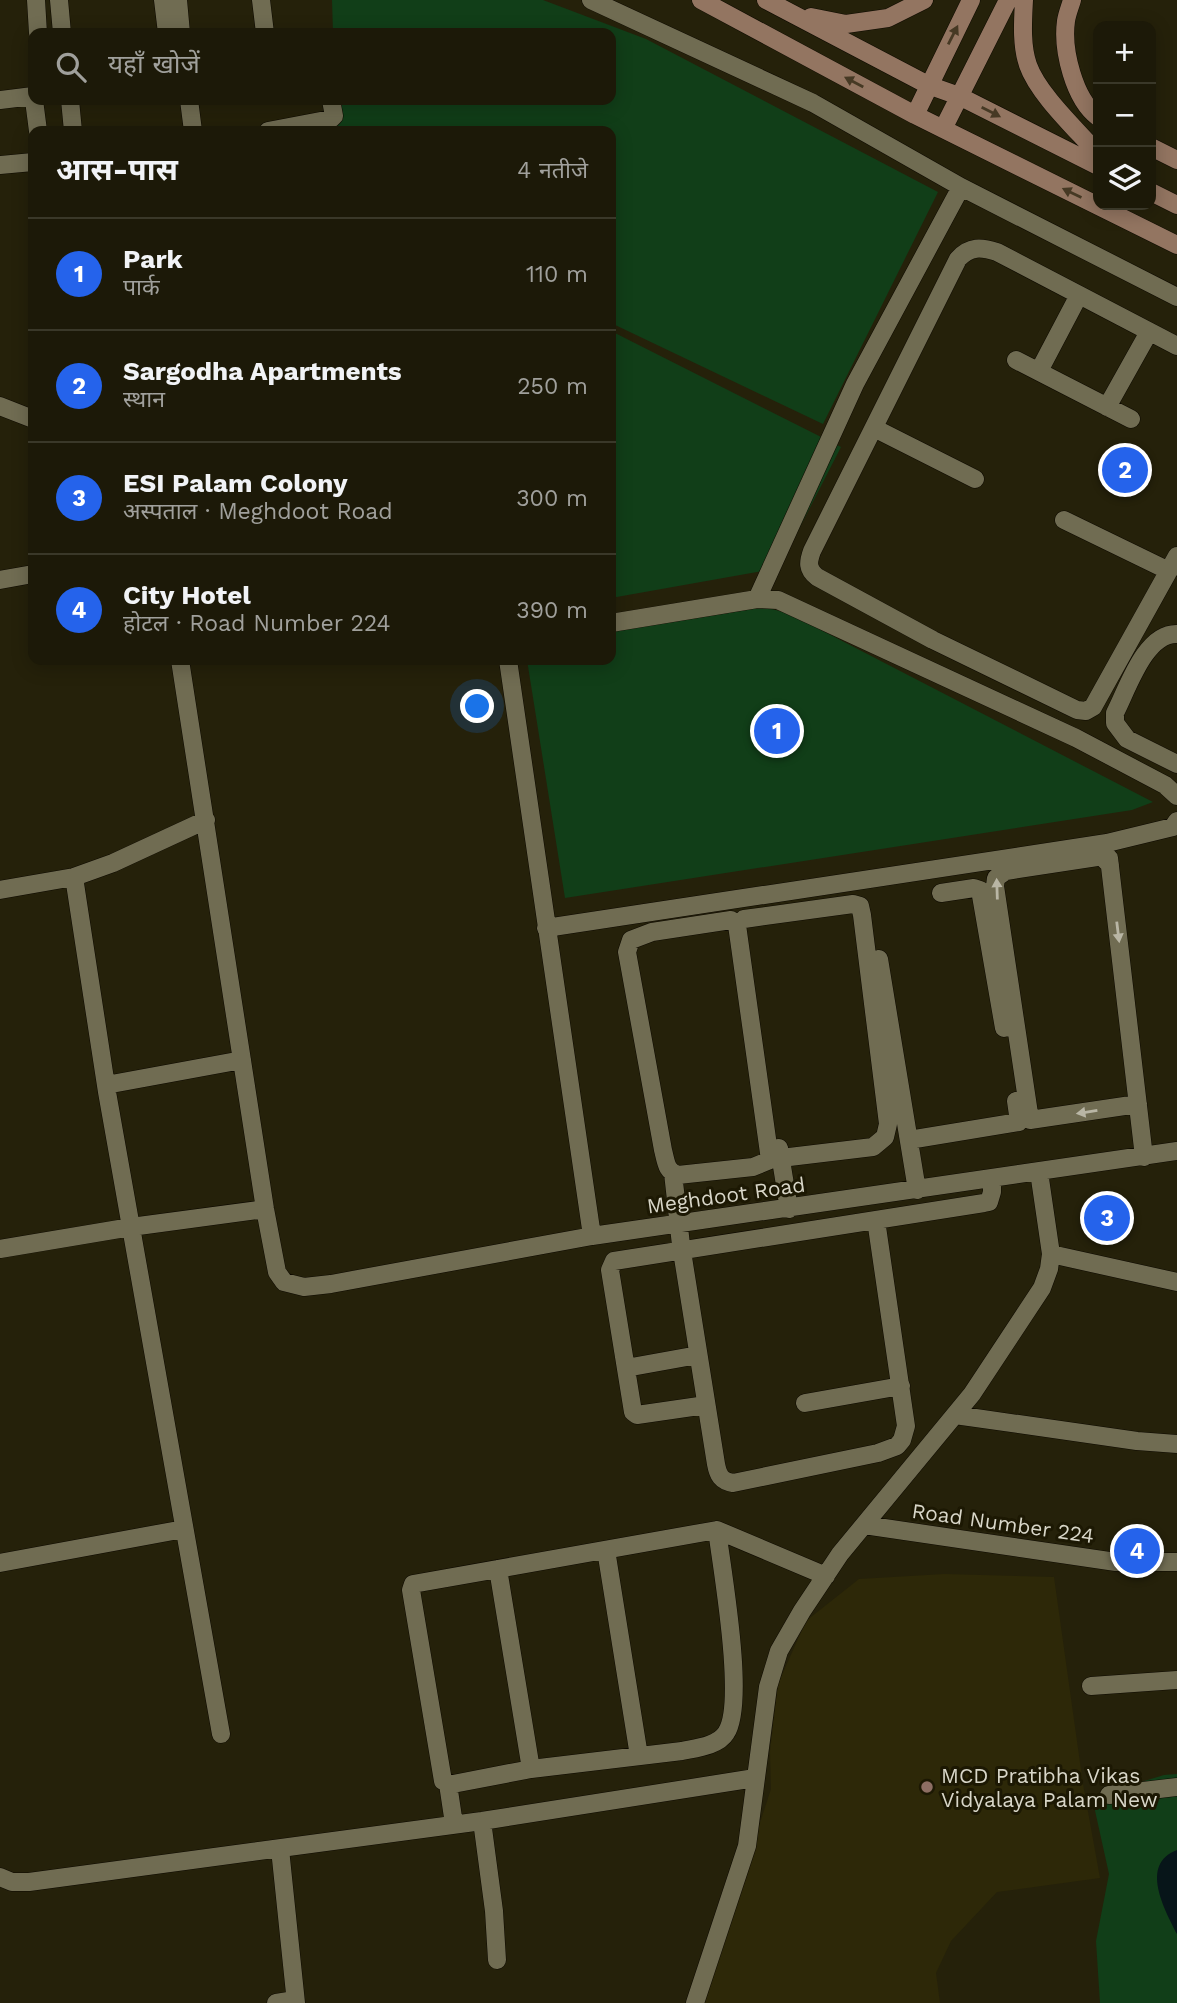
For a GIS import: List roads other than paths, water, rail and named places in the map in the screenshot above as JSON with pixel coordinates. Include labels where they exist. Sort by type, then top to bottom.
[{"type":"main road","points":[[701,0],[915,115],[1177,245]]},
{"type":"main road","points":[[766,0],[928,85],[959,96],[1093,163]]},
{"type":"main road","points":[[793,14],[846,24],[888,18],[924,0]]},
{"type":"main road","points":[[915,115],[971,0]]},
{"type":"main road","points":[[943,129],[1007,0]]},
{"type":"main road","points":[[1024,0],[1022,27],[1028,65],[1050,100],[1093,148]]},
{"type":"main road","points":[[1072,0],[1066,23],[1068,64],[1079,92],[1093,113]]},
{"type":"main road","points":[[1156,150],[1177,160]]},
{"type":"main road","points":[[1156,194],[1177,205]]},
{"type":"street","points":[[36,0],[38,28]]},
{"type":"street","points":[[59,0],[62,28]]},
{"type":"street","points":[[163,0],[166,28]]},
{"type":"street","points":[[178,0],[181,28]]},
{"type":"street","points":[[261,0],[264,28]]},
{"type":"street","points":[[591,0],[813,103],[961,187],[1177,296]]},
{"type":"street","points":[[0,100],[28,98]]},
{"type":"street","points":[[35,105],[37,126]]},
{"type":"street","points":[[70,105],[72,126]]},
{"type":"street","points":[[190,105],[192,126]]},
{"type":"street","points":[[294,126],[331,119],[334,116],[332,105]]},
{"type":"street","points":[[0,165],[28,162]]},
{"type":"street","points":[[757,599],[855,384],[961,187]]},
{"type":"street","points":[[1064,520],[1173,564],[1093,707],[1086,710],[1077,710],[933,640],[810,571],[808,562],[958,259],[965,252],[982,248],[997,252],[1177,346]]},
{"type":"street","points":[[1039,371],[1079,295]]},
{"type":"street","points":[[1107,407],[1149,331]]},
{"type":"street","points":[[1016,360],[1131,419]]},
{"type":"street","points":[[0,406],[28,417]]},
{"type":"street","points":[[874,428],[975,479]]},
{"type":"street","points":[[0,580],[28,575]]},
{"type":"street","points":[[616,622],[757,599],[778,600],[1064,732],[1164,785],[1177,796]]},
{"type":"street","points":[[1177,634],[1168,633],[1148,648],[1115,713],[1115,723],[1127,739],[1177,764]]},
{"type":"street","points":[[0,1249],[131,1227],[265,1209],[181,665]]},
{"type":"street","points":[[509,665],[592,1237]]},
{"type":"street","points":[[0,890],[74,877],[113,863],[206,820]]},
{"type":"street","points":[[546,928],[1108,843],[1173,827],[1177,821]]},
{"type":"street","points":[[1138,1104],[1030,1120],[995,886],[996,878],[1006,871],[1097,857],[1109,861],[1138,1104],[1144,1157]]},
{"type":"street","points":[[74,877],[106,1085],[221,1734]]},
{"type":"street","points":[[866,880],[917,1190]]},
{"type":"street","points":[[909,1140],[1019,1122],[980,890],[974,888],[942,893]]},
{"type":"street","points":[[741,899],[789,1209]]},
{"type":"street","points":[[744,919],[853,904],[860,906],[863,922],[888,1124],[885,1137],[873,1147],[781,1158]]},
{"type":"street","points":[[673,1173],[693,1174],[753,1167],[770,1160],[737,925],[731,920],[652,932],[631,940],[627,952],[663,1150],[668,1168],[673,1173],[678,1225],[718,1474],[722,1480],[733,1483],[878,1453],[897,1446],[902,1440],[905,1426],[901,1386],[876,1220]]},
{"type":"street","points":[[106,1085],[242,1060]]},
{"type":"street","name":"Meghdoot Road","points":[[265,1209],[275,1265],[284,1282],[304,1287],[592,1237],[1177,1151]]},
{"type":"street","points":[[695,2003],[747,1846],[768,1687],[779,1651],[825,1576],[972,1394],[1042,1288],[1051,1254],[1040,1172]]},
{"type":"street","points":[[706,1405],[634,1414],[610,1270],[614,1262],[989,1202],[992,1180]]},
{"type":"street","points":[[1051,1254],[1177,1282]]},
{"type":"street","points":[[626,1367],[698,1355]]},
{"type":"street","points":[[805,1403],[901,1386]]},
{"type":"street","points":[[955,1415],[1137,1441],[1177,1444]]},
{"type":"street","name":"Road Number 224","points":[[864,1525],[1116,1562],[1177,1562]]},
{"type":"street","points":[[0,1563],[184,1529]]},
{"type":"street","points":[[716,1530],[730,1625],[735,1699],[734,1716],[725,1736],[705,1746],[531,1769],[448,1784],[443,1782],[411,1587],[416,1583],[716,1530],[825,1576]]},
{"type":"street","points":[[606,1550],[639,1756]]},
{"type":"street","points":[[498,1569],[531,1769]]},
{"type":"street","points":[[1091,1686],[1177,1679]]},
{"type":"street","points":[[0,1877],[20,1883],[280,1849],[482,1821],[755,1778]]},
{"type":"street","points":[[448,1784],[454,1824]]},
{"type":"street","points":[[1109,1795],[1177,1787]]},
{"type":"street","points":[[482,1821],[494,1911],[497,1960]]},
{"type":"street","points":[[276,2003],[295,2001],[280,1849]]},
{"type":"place","name":"Sargodha Apartments","points":[[1125,470]]},
{"type":"place","name":"Park","points":[[777,731]]},
{"type":"place","name":"ESI Palam Colony","points":[[1107,1218]]},
{"type":"place","name":"City Hotel","points":[[1137,1551]]},
{"type":"place","name":"MCD Pratibha Vikas Vidyalaya Palam New","points":[[927,1787]]}]
